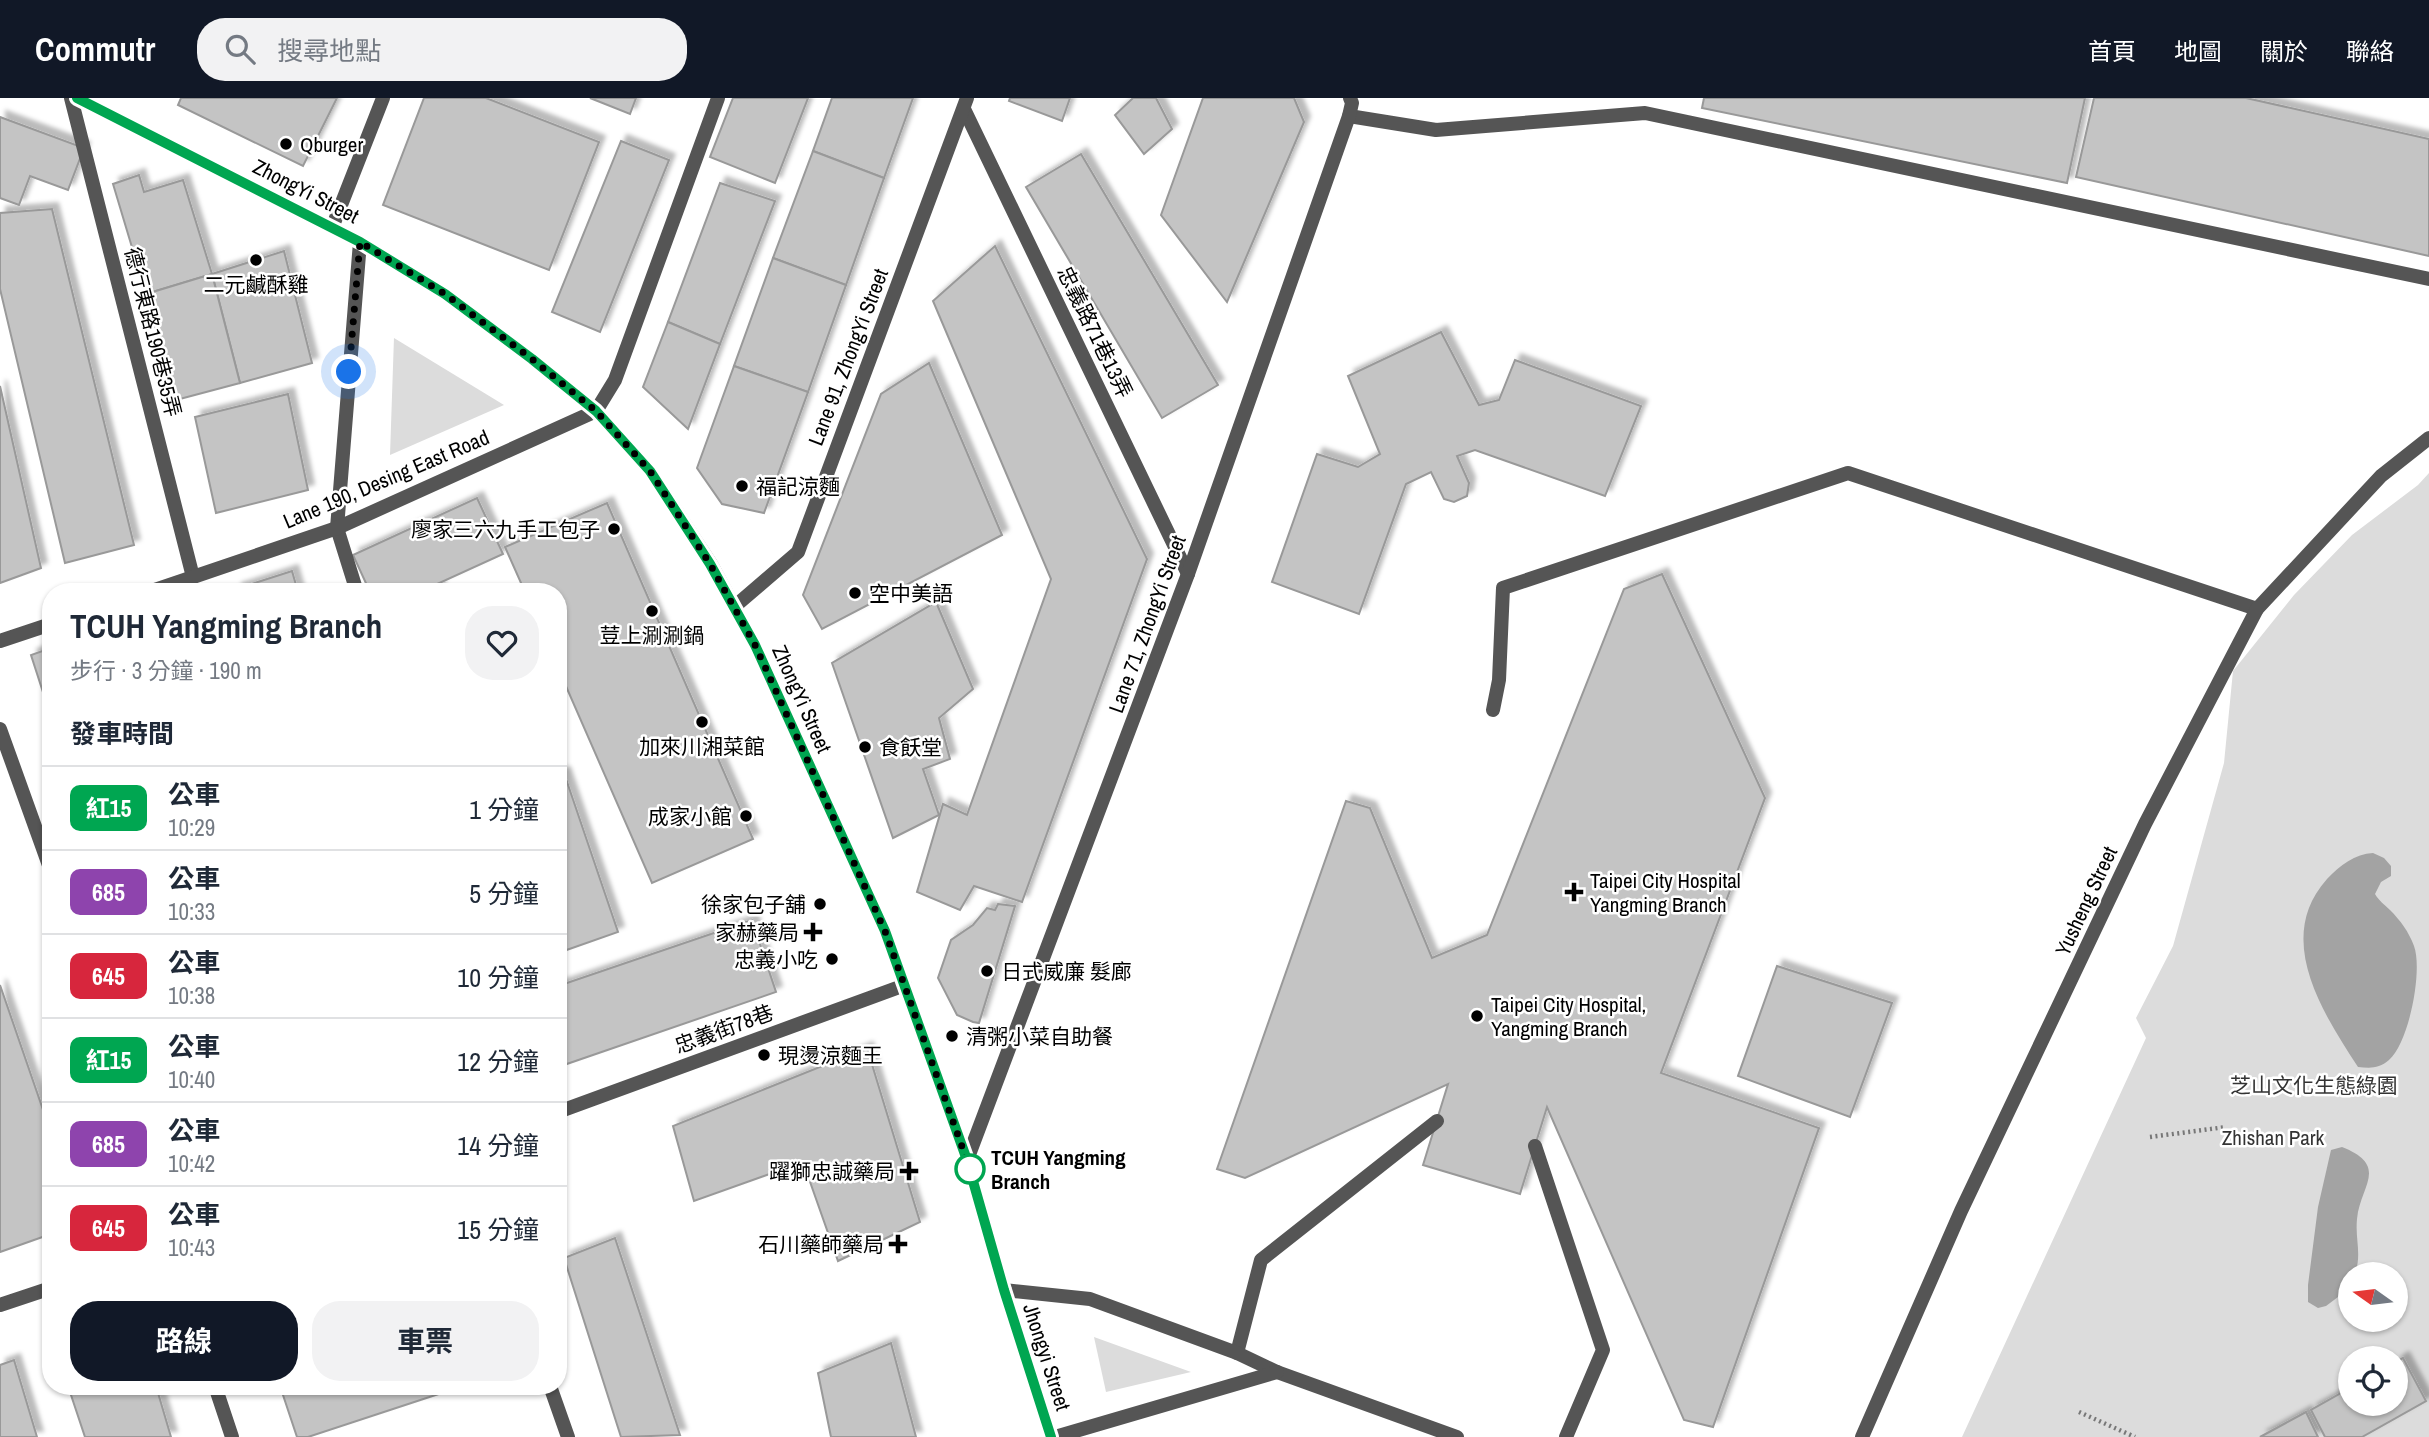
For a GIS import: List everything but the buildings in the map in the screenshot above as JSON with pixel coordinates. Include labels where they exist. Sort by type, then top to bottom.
[{"type":"street","name":"德行東路190巷35弄","points":[[71,98],[193,577]]},
{"type":"street","name":"ZhongYi Street","points":[[77,98],[360,242],[445,294],[596,411],[650,471],[710,564],[755,645],[879,919],[967,1160],[1004,1290]]},
{"type":"street","points":[[332,228],[383,98]]},
{"type":"street","points":[[596,411],[615,380],[718,98]]},
{"type":"street","name":"Lane 71, ZhongYi Street","points":[[967,1160],[1188,574],[1349,116],[1352,103],[1350,98]]},
{"type":"street","name":"忠義路71巷13弄","points":[[965,103],[1188,574]]},
{"type":"street","name":"Lane 91, ZhongYi Street","points":[[734,607],[798,552],[965,103]]},
{"type":"street","points":[[1349,116],[1436,130],[1644,113],[2429,279]]},
{"type":"street","points":[[354,583],[337,528],[360,242]]},
{"type":"street","name":"Lane 190, Desing East Road","points":[[175,583],[337,528],[596,411]]},
{"type":"street","name":"Yusheng Street","points":[[1862,1437],[1961,1211],[2145,824],[2257,609],[2381,476],[2429,438]]},
{"type":"street","points":[[1493,710],[1499,680],[1503,588],[1848,473],[2257,609]]},
{"type":"street","points":[[0,641],[42,627]]},
{"type":"street","points":[[0,729],[42,834]]},
{"type":"street","name":"忠義街78巷","points":[[567,1109],[905,985]]},
{"type":"street","points":[[1237,1353],[1261,1261],[1437,1121]]},
{"type":"street","points":[[1535,1146],[1603,1350],[1566,1437]]},
{"type":"street","points":[[1004,1290],[1090,1299],[1237,1353],[1277,1372],[1457,1437]]},
{"type":"street","name":"Jhongyi Street","points":[[1004,1290],[1053,1437]]},
{"type":"street","points":[[0,1305],[42,1291]]},
{"type":"street","points":[[1053,1437],[1277,1372]]},
{"type":"street","points":[[218,1395],[232,1437]]},
{"type":"street","points":[[553,1395],[568,1437]]},
{"type":"path","points":[[2150,1137],[2226,1127]]},
{"type":"path","points":[[2078,1412],[2135,1437]]},
{"type":"green space","points":[[394,338],[504,405],[390,455]]},
{"type":"green space","name":"芝山文化生態綠園","points":[[2429,473],[2429,1437],[1962,1437],[2146,1038],[2136,1018],[2173,946],[2224,763],[2233,671],[2294,595],[2352,535],[2418,485]]},
{"type":"green space","points":[[1094,1337],[1191,1372],[1106,1392]]},
{"type":"shaded area","points":[[2373,853],[2384,858],[2391,866],[2391,876],[2381,882],[2375,894],[2410,936],[2417,972],[2412,1006],[2403,1038],[2389,1060],[2382,1065],[2366,1068],[2358,1067],[2318,999],[2304,950],[2304,926],[2312,902],[2327,879],[2348,861]]},
{"type":"shaded area","points":[[2342,1147],[2357,1154],[2369,1169],[2369,1178],[2357,1219],[2357,1262],[2338,1262],[2338,1297],[2326,1306],[2318,1308],[2308,1302],[2308,1285],[2318,1207],[2331,1150]]},
{"type":"bus line","name":"紅15","points":[[77,98],[360,242],[445,294],[596,411],[650,471],[710,564],[755,645],[885,931],[967,1160],[1004,1290],[1051,1437]]},
{"type":"place","name":"Qburger","points":[[286,144]]},
{"type":"place","name":"二元鹹酥雞","points":[[256,260]]},
{"type":"place","name":"福記涼麵","points":[[742,486]]},
{"type":"place","name":"廖家三六九手工包子","points":[[614,529]]},
{"type":"place","name":"空中美語","points":[[855,593]]},
{"type":"place","name":"荳上涮涮鍋","points":[[652,611]]},
{"type":"place","name":"加來川湘菜館","points":[[702,722]]},
{"type":"place","name":"食飫堂","points":[[865,747]]},
{"type":"place","name":"成家小館","points":[[746,816]]},
{"type":"place","name":"Taipei City Hospital Yangming Branch","points":[[1574,892]]},
{"type":"place","name":"徐家包子舖","points":[[820,904]]},
{"type":"place","name":"家赫藥局","points":[[813,932]]},
{"type":"place","name":"忠義小吃","points":[[832,959]]},
{"type":"place","name":"日式威廉 髮廊","points":[[987,971]]},
{"type":"place","name":"Taipei City Hospital, Yangming Branch","points":[[1477,1016]]},
{"type":"place","name":"清粥小菜自助餐","points":[[952,1036]]},
{"type":"place","name":"現燙涼麵王","points":[[764,1055]]},
{"type":"place","name":"TCUH Yangming Branch","points":[[970,1169]]},
{"type":"place","name":"躍獅忠誠藥局","points":[[909,1171]]},
{"type":"place","name":"石川藥師藥局","points":[[898,1244]]},
{"type":"route","points":[[349,372],[360,242],[445,294],[532,359],[596,411],[650,471],[710,564],[755,645],[885,931],[970,1169]]},
{"type":"park label","name":"Zhishan Park","points":[[2273,1137]]}]
